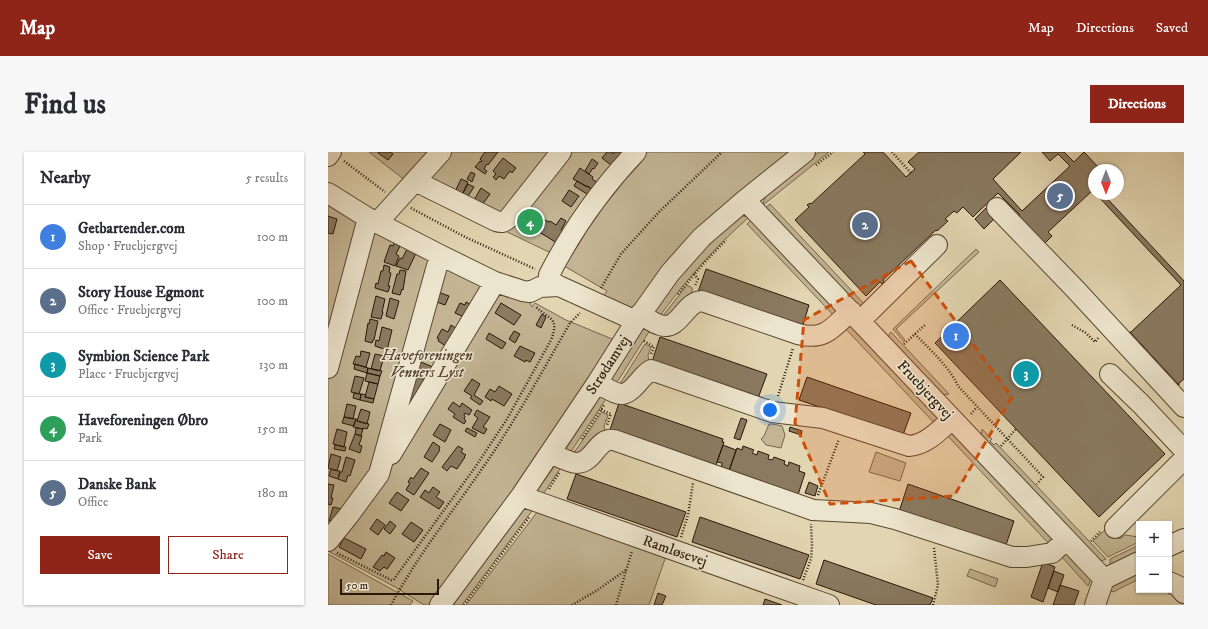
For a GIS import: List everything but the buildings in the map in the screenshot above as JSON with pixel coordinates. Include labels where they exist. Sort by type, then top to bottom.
[{"type":"street","points":[[328,368],[373,220],[415,181],[441,152]]},
{"type":"street","points":[[415,181],[496,221],[501,222],[509,218],[561,152]]},
{"type":"street","points":[[554,280],[559,256],[582,219],[605,187],[636,152]]},
{"type":"street","name":"Strødamvej","points":[[440,605],[521,496],[597,383],[638,318],[670,273],[702,237],[805,152]]},
{"type":"street","points":[[328,193],[373,220],[495,282],[530,292],[554,280]]},
{"type":"street","name":"Fruebjergvej","points":[[745,200],[855,316],[962,416],[1066,540],[1104,579]]},
{"type":"street","points":[[997,208],[1076,290],[1184,407]]},
{"type":"street","points":[[554,280],[593,301],[660,326],[668,325],[676,321],[694,303],[702,301],[798,334],[814,336],[823,334],[855,316],[937,245]]},
{"type":"street","points":[[379,474],[440,255]]},
{"type":"street","points":[[332,546],[349,515],[379,474],[495,282]]},
{"type":"street","points":[[597,383],[618,394],[625,394],[633,389],[648,372],[652,370],[772,412],[823,418],[909,446],[918,445],[926,441],[962,416]]},
{"type":"street","points":[[1110,374],[1141,404],[1184,450]]},
{"type":"street","points":[[550,453],[574,462],[580,462],[589,458],[604,442],[610,440],[813,510],[871,513],[895,519],[1012,557],[1027,557],[1052,553],[1066,540]]},
{"type":"street","points":[[1114,528],[1184,459]]},
{"type":"street","name":"Ramløsevej","points":[[521,496],[829,605]]},
{"type":"street","points":[[1172,545],[1184,539]]},
{"type":"street","points":[[1095,605],[1104,579],[1136,563]]},
{"type":"street","points":[[1172,583],[1178,586],[1184,593]]},
{"type":"path","points":[[391,605],[403,583],[438,530],[518,415],[570,323],[593,301],[621,254],[660,212],[722,152]]},
{"type":"path","points":[[892,152],[911,172]]},
{"type":"path","points":[[334,156],[396,200],[465,237],[554,280]]},
{"type":"path","points":[[675,297],[694,274],[730,236]]},
{"type":"path","points":[[694,274],[698,279],[694,287]]},
{"type":"path","points":[[332,546],[391,580],[394,579],[458,492],[507,419],[551,340],[555,329],[554,323],[549,316],[540,311],[535,305],[530,292]]},
{"type":"path","points":[[904,344],[925,325]]},
{"type":"path","points":[[1072,325],[1086,333],[1094,342],[1100,336],[1102,338]]},
{"type":"path","points":[[772,412],[798,334]]},
{"type":"path","points":[[915,334],[934,353],[953,376],[958,386],[1043,477],[1037,484]]},
{"type":"path","points":[[644,341],[654,347],[650,356]]},
{"type":"path","points":[[579,444],[607,400]]},
{"type":"path","points":[[962,416],[977,407]]},
{"type":"path","points":[[601,410],[610,414],[607,428]]},
{"type":"path","points":[[1001,446],[1016,429]]},
{"type":"path","points":[[679,543],[688,515],[696,469]]},
{"type":"path","points":[[549,489],[561,470]]},
{"type":"path","points":[[464,605],[531,514]]},
{"type":"path","points":[[933,605],[938,585],[934,546],[939,533]]},
{"type":"path","points":[[616,605],[630,557]]},
{"type":"path","points":[[572,605],[596,591],[626,569]]},
{"type":"highlighted area","points":[[911,261],[1012,397],[954,496],[830,504],[795,423],[804,320]]},
{"type":"green space","points":[[369,152],[630,152],[553,254],[411,185]]},
{"type":"green space","points":[[641,152],[789,152],[704,222],[651,283],[630,313],[600,301],[607,291],[559,263]]},
{"type":"green space","points":[[819,152],[829,152],[763,205],[767,194]]},
{"type":"green space","name":"Haveforeningen Venners Lyst","points":[[328,199],[490,285],[530,303],[532,307],[535,303],[566,320],[622,343],[440,605],[424,605],[395,587],[328,551]]},
{"type":"green space","points":[[770,204],[867,307],[860,310],[764,209]]},
{"type":"green space","points":[[742,216],[749,217],[700,266],[657,320],[653,314],[677,280],[735,219]]},
{"type":"green space","points":[[752,219],[840,311],[837,319],[747,224]]},
{"type":"green space","points":[[976,249],[979,252],[896,329],[905,340],[904,342],[893,329]]},
{"type":"green space","points":[[687,285],[692,288],[692,293],[694,296],[678,314],[659,321]]},
{"type":"green space","points":[[848,321],[941,420],[938,427],[842,325]]},
{"type":"green space","points":[[644,326],[652,327],[614,387],[610,381]]},
{"type":"green space","points":[[891,332],[949,394],[941,395],[889,340],[889,334]]},
{"type":"green space","points":[[645,344],[651,347],[648,355],[649,363],[616,390]]},
{"type":"green space","points":[[601,395],[608,396],[568,456],[565,450]]},
{"type":"green space","points":[[602,412],[608,415],[604,426],[605,431],[588,454],[571,457]]},
{"type":"green space","points":[[769,424],[782,426],[785,435],[781,448],[766,445],[761,439],[764,436]]},
{"type":"green space","points":[[949,429],[1053,538],[1050,545],[943,431]]},
{"type":"green space","points":[[982,429],[992,439],[990,441],[994,445],[996,443],[1106,559],[1099,562],[981,438]]},
{"type":"green space","points":[[876,452],[906,463],[900,481],[869,472]]},
{"type":"green space","points":[[564,463],[540,499],[536,492],[556,464]]},
{"type":"green space","points":[[527,505],[534,508],[462,605],[453,605]]},
{"type":"green space","points":[[538,511],[666,556],[649,605],[466,605]]},
{"type":"green space","points":[[1108,527],[1120,539],[1125,535],[1136,537],[1136,543],[1108,557],[1093,541]]},
{"type":"green space","points":[[1136,546],[1136,554],[1110,565],[1110,559]]},
{"type":"green space","points":[[1065,552],[1091,579],[1088,586],[1061,556]]},
{"type":"green space","points":[[328,554],[413,601],[410,605],[328,605]]},
{"type":"green space","points":[[970,569],[998,579],[995,587],[967,576]]},
{"type":"green space","points":[[1136,573],[1136,580],[1113,592],[1108,589]]},
{"type":"place","name":"Danske Bank","points":[[1060,196]]},
{"type":"place","name":"Haveforeningen Øbro","points":[[530,222]]},
{"type":"place","name":"Story House Egmont","points":[[865,225]]},
{"type":"place","name":"Getbartender.com","points":[[956,336]]},
{"type":"place","name":"Symbion Science Park","points":[[1026,374]]}]
